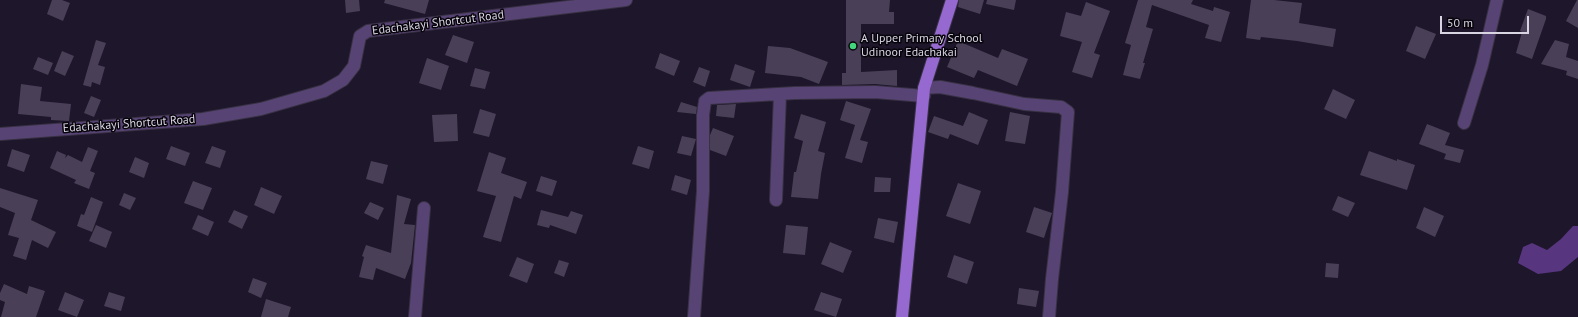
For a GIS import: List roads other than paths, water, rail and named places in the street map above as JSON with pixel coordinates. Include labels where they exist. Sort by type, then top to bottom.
[{"type":"main road","points":[[902,317],[924,92],[952,0]]},
{"type":"street","name":"Edachakayi Shortcut Road","points":[[0,134],[203,119],[261,109],[324,91],[343,80],[354,66],[360,36],[368,31],[626,0]]},
{"type":"street","points":[[1464,123],[1482,65],[1497,0]]},
{"type":"street","points":[[694,317],[703,191],[703,115],[705,101],[710,98],[795,93],[924,92],[940,87],[1024,104],[1061,107],[1068,112],[1062,192],[1049,317]]},
{"type":"street","points":[[776,200],[780,94]]},
{"type":"street","points":[[415,317],[424,208]]},
{"type":"place","name":"A Upper Primary School Udinoor Edachakai","points":[[853,46]]}]
